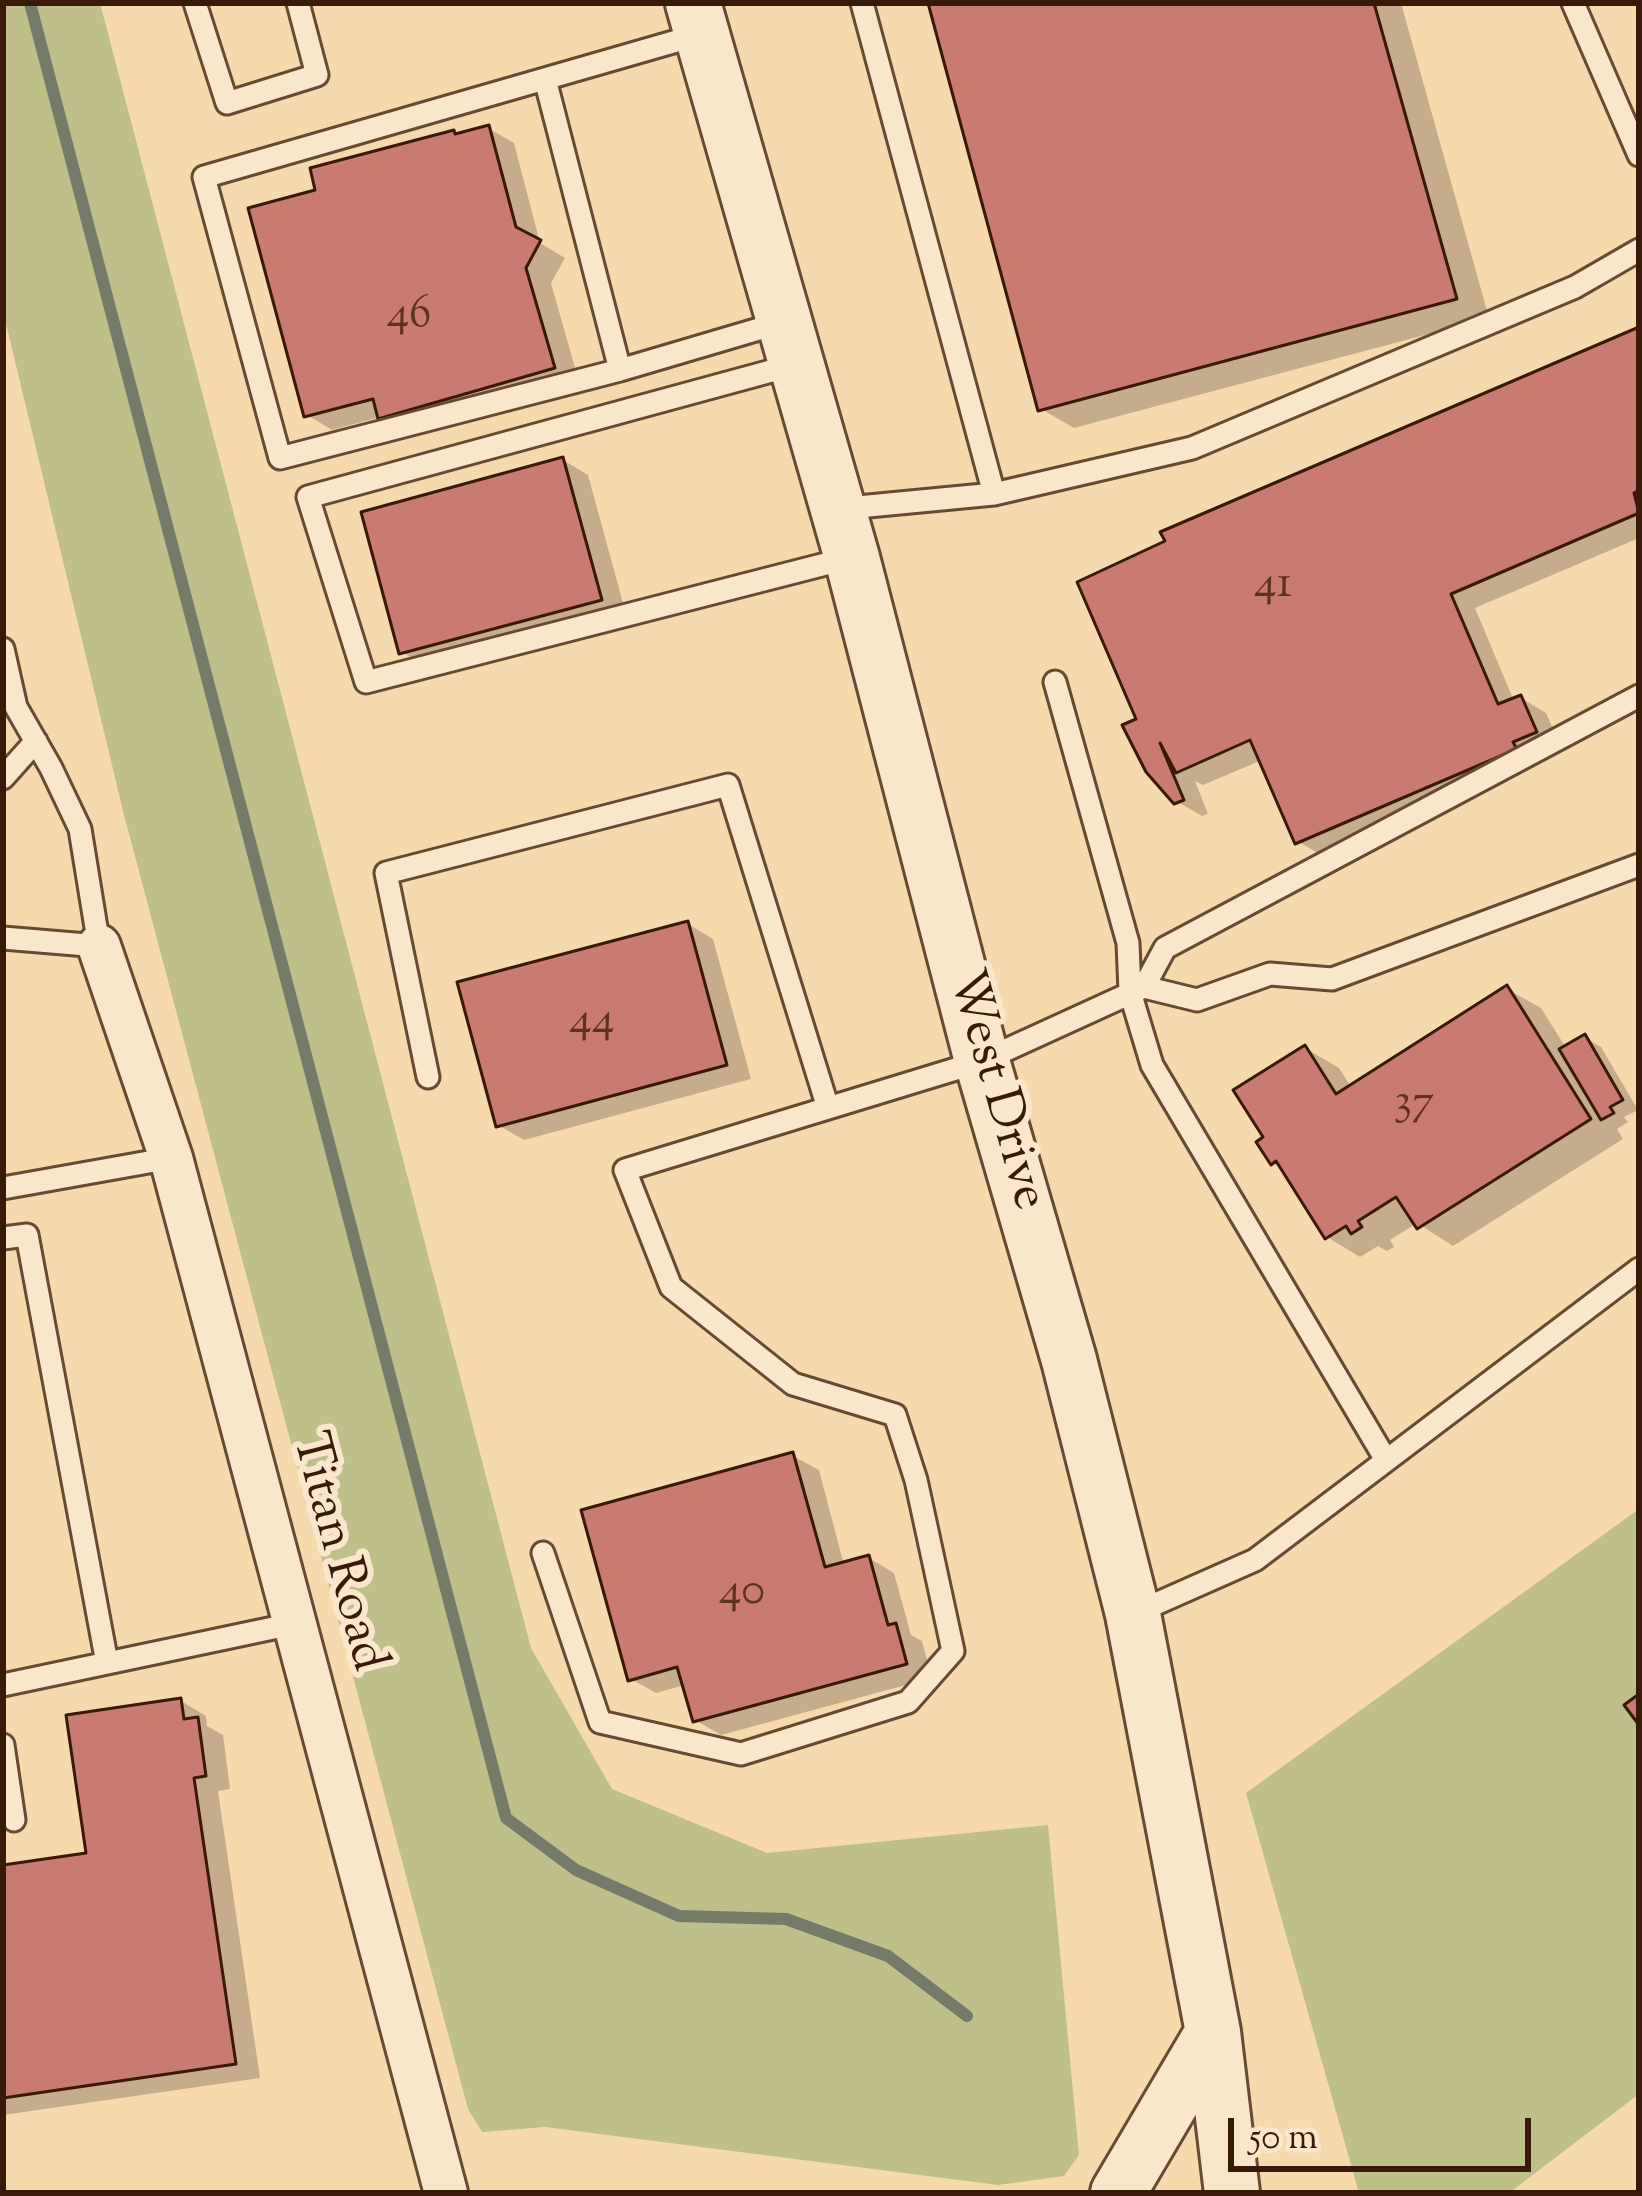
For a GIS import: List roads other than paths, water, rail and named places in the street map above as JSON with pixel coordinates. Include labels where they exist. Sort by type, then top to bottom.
[{"type":"street","name":"West Drive","points":[[697,18],[845,533],[1133,1614],[1213,2032],[1232,2193]]},
{"type":"street","name":"Titan Road","points":[[99,946],[171,1157],[446,2193]]},
{"type":"street","points":[[1118,2193],[1213,2032]]},
{"type":"lane","points":[[195,3],[227,103],[317,75],[298,3]]},
{"type":"lane","points":[[862,3],[994,494]]},
{"type":"lane","points":[[1573,3],[1639,155]]},
{"type":"lane","points":[[697,18],[545,79],[204,177],[280,458],[620,370],[792,342]]},
{"type":"lane","points":[[545,79],[620,370]]},
{"type":"lane","points":[[792,342],[308,497],[366,682],[845,533],[1192,448],[1575,287],[1639,250]]},
{"type":"lane","points":[[3,649],[16,707],[80,829],[99,946],[3,938]]},
{"type":"lane","points":[[1055,682],[1128,943],[1152,1065],[1386,1460]]},
{"type":"lane","points":[[543,1553],[600,1722],[741,1754],[908,1702],[953,1651],[916,1480],[896,1415],[794,1384],[671,1287],[625,1171],[982,1061],[1137,990],[1165,948],[1639,696]]},
{"type":"lane","points":[[3,778],[36,741]]},
{"type":"lane","points":[[428,1077],[386,873],[728,784],[828,1108]]},
{"type":"lane","points":[[1137,990],[1197,1000],[1270,974],[1332,980],[1639,865]]},
{"type":"lane","points":[[3,1188],[171,1157]]},
{"type":"lane","points":[[3,1238],[27,1234],[107,1663]]},
{"type":"lane","points":[[1133,1614],[1255,1560],[1639,1269]]},
{"type":"lane","points":[[3,1685],[297,1623]]},
{"type":"lane","points":[[3,1745],[14,1820]]},
{"type":"waterway","points":[[30,3],[506,1818],[576,1870],[679,1916],[786,1919],[888,1956],[967,2016]]}]
